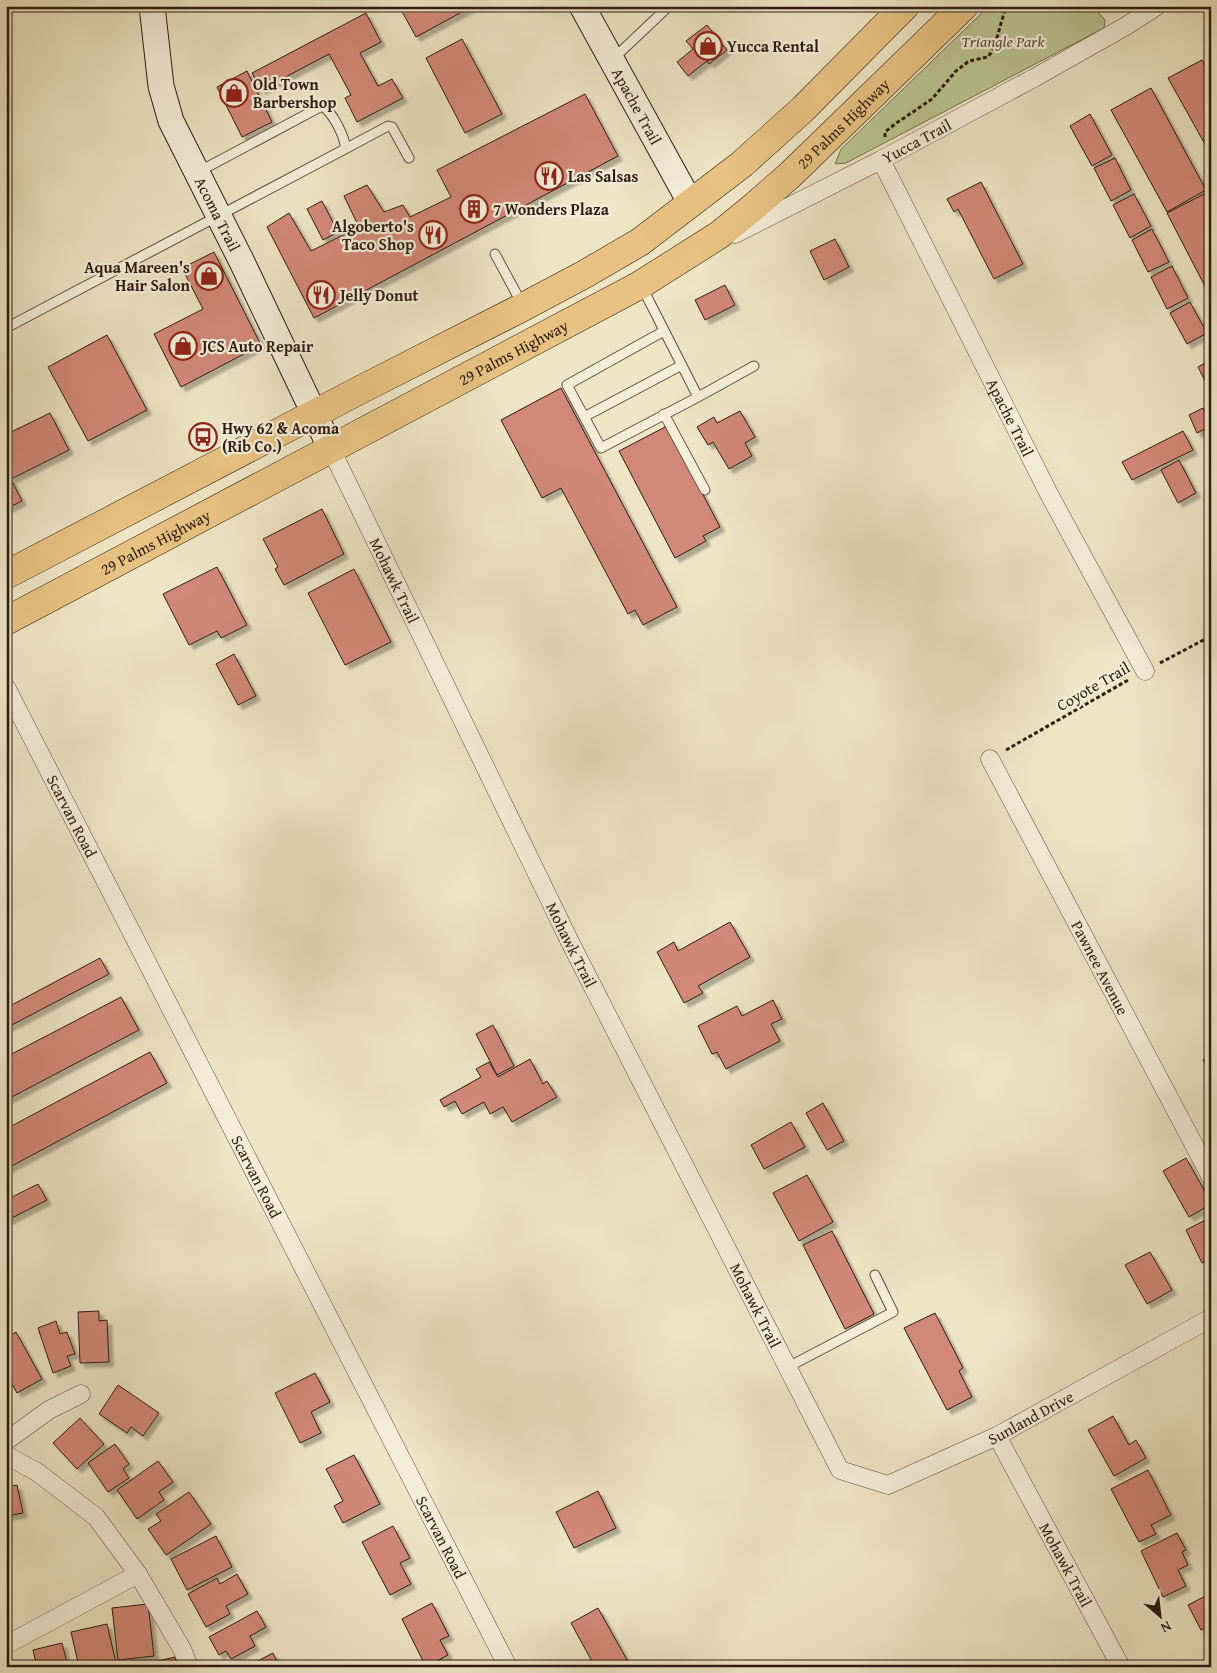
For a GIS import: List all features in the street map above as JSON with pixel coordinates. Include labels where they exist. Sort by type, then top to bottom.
[{"type":"main road","points":[[6,575],[586,274],[640,242],[742,164],[803,110],[905,6]]},
{"type":"main road","name":"29 Palms Highway","points":[[6,621],[671,267],[718,235],[790,175],[964,6]]},
{"type":"street","name":"Acoma Trail","points":[[152,6],[161,86],[170,120],[314,414]]},
{"type":"street","name":"Apache Trail","points":[[582,6],[692,204]]},
{"type":"street","name":"Yucca Trail","points":[[671,267],[886,157],[1034,78],[1126,26],[1157,6]]},
{"type":"street","name":"Apache Trail","points":[[886,157],[1049,494],[1144,671]]},
{"type":"street","name":"Mohawk Trail","points":[[314,414],[570,944],[840,1470]]},
{"type":"street","name":"Scarvan Road","points":[[6,687],[508,1667]]},
{"type":"street","name":"Pawnee Avenue","points":[[990,759],[1211,1177]]},
{"type":"street","name":"Sunland Drive","points":[[840,1470],[888,1485],[997,1436],[1211,1318]]},
{"type":"street","points":[[6,1441],[49,1410],[81,1394]]},
{"type":"street","name":"Mohawk Trail","points":[[997,1436],[1121,1667]]},
{"type":"street","points":[[6,1455],[37,1472],[96,1516],[138,1574],[182,1649],[190,1667]]},
{"type":"street","points":[[6,1645],[138,1574]]},
{"type":"lane","points":[[612,60],[668,6]]},
{"type":"lane","points":[[196,173],[322,106],[328,109],[345,142],[345,149]]},
{"type":"lane","points":[[6,328],[388,126],[392,127],[409,158]]},
{"type":"lane","points":[[495,254],[523,307]]},
{"type":"lane","points":[[640,285],[698,397]]},
{"type":"lane","points":[[664,331],[567,385],[601,448],[754,366]]},
{"type":"lane","points":[[584,418],[682,365]]},
{"type":"lane","points":[[664,414],[705,490]]},
{"type":"lane","points":[[788,1368],[893,1312],[874,1276]]},
{"type":"path","points":[[886,157],[885,132],[932,99],[956,71],[969,61],[988,57],[994,48],[1006,6]]},
{"type":"path","name":"Coyote Trail","points":[[990,759],[1144,671],[1211,636]]},
{"type":"green space","name":"Triangle Park","points":[[989,6],[1065,6],[1098,12],[1105,20],[1104,28],[846,163],[835,164],[841,149]]},
{"type":"building","points":[[399,6],[473,6],[416,37]]},
{"type":"building","points":[[366,13],[381,42],[360,53],[378,86],[392,79],[403,98],[357,122],[345,98],[351,95],[329,54],[261,90],[252,73]]},
{"type":"building","points":[[707,25],[727,50],[709,64],[707,61],[688,76],[677,62],[693,49],[686,41]]},
{"type":"building","points":[[462,39],[502,114],[465,133],[426,58]]},
{"type":"building","points":[[1202,60],[1211,76],[1211,155],[1168,78]]},
{"type":"building","points":[[247,71],[272,122],[242,137],[217,87]]},
{"type":"building","points":[[1151,88],[1206,190],[1167,212],[1111,110]]},
{"type":"building","name":"7 Wonders Plaza","points":[[585,94],[618,156],[314,318],[267,227],[289,213],[311,251],[359,227],[344,196],[367,185],[384,212],[403,205],[410,217],[451,197],[437,170]]},
{"type":"building","points":[[1090,114],[1112,155],[1092,166],[1070,126]]},
{"type":"building","points":[[1115,158],[1131,190],[1111,201],[1094,168]]},
{"type":"building","points":[[981,182],[1023,264],[994,279],[958,209],[954,212],[947,199]]},
{"type":"building","points":[[1208,192],[1211,197],[1211,298],[1167,213]]},
{"type":"building","points":[[1134,194],[1151,226],[1130,238],[1113,205]]},
{"type":"building","points":[[322,201],[338,232],[323,240],[307,209]]},
{"type":"building","points":[[1152,229],[1169,262],[1148,272],[1132,240]]},
{"type":"building","points":[[835,239],[849,267],[824,280],[810,251]]},
{"type":"building","points":[[214,252],[261,345],[181,387],[154,334],[203,309],[182,268]]},
{"type":"building","points":[[1172,266],[1188,298],[1167,309],[1151,277]]},
{"type":"building","points":[[725,285],[735,305],[705,320],[695,300]]},
{"type":"building","points":[[1190,302],[1207,333],[1187,344],[1170,313]]},
{"type":"building","points":[[107,335],[147,410],[88,441],[48,367]]},
{"type":"building","points":[[1211,360],[1211,390],[1210,391],[1198,367]]},
{"type":"building","points":[[561,388],[677,607],[643,625],[635,610],[628,614],[561,488],[542,498],[501,420]]},
{"type":"building","points":[[1203,408],[1211,426],[1197,433],[1189,415]]},
{"type":"building","points":[[740,411],[755,437],[745,443],[752,456],[729,469],[713,442],[708,445],[697,427],[714,417],[717,423]]},
{"type":"building","points":[[50,413],[69,450],[11,479],[22,501],[6,509],[6,427],[9,433]]},
{"type":"building","points":[[667,426],[720,527],[703,536],[706,541],[675,558],[619,451]]},
{"type":"building","points":[[1183,431],[1193,450],[1132,480],[1122,462]]},
{"type":"building","points":[[1179,460],[1196,493],[1178,503],[1161,470]]},
{"type":"building","points":[[322,509],[344,554],[284,585],[275,569],[278,567],[263,539]]},
{"type":"building","points":[[217,567],[247,625],[221,638],[217,631],[189,645],[163,594]]},
{"type":"building","points":[[354,569],[391,642],[345,665],[308,593]]},
{"type":"building","points":[[234,654],[256,696],[238,705],[216,664]]},
{"type":"building","points":[[730,922],[750,957],[698,986],[703,993],[684,1003],[657,952],[674,942],[678,951]]},
{"type":"building","points":[[100,958],[109,974],[6,1028],[6,1008]]},
{"type":"building","points":[[121,997],[139,1030],[6,1100],[6,1057]]},
{"type":"building","points":[[773,1000],[782,1019],[771,1024],[780,1041],[726,1069],[717,1052],[712,1054],[698,1026],[737,1006],[742,1016]]},
{"type":"building","points":[[493,1025],[514,1066],[497,1075],[476,1034]]},
{"type":"building","points":[[150,1052],[167,1083],[6,1169],[6,1129]]},
{"type":"building","points":[[1211,1056],[1211,1073],[1203,1060]]},
{"type":"building","points":[[530,1059],[543,1084],[547,1081],[557,1097],[512,1122],[503,1107],[490,1114],[484,1102],[462,1114],[455,1101],[444,1107],[440,1100],[481,1077],[476,1069],[489,1062],[498,1077]]},
{"type":"building","points":[[823,1103],[844,1141],[827,1150],[806,1113]]},
{"type":"building","points":[[791,1122],[805,1147],[764,1169],[751,1145]]},
{"type":"building","points":[[1186,1158],[1211,1202],[1211,1204],[1189,1217],[1163,1171]]},
{"type":"building","points":[[807,1175],[833,1222],[799,1241],[773,1193]]},
{"type":"building","points":[[38,1184],[47,1200],[6,1221],[6,1200]]},
{"type":"building","points":[[1211,1217],[1211,1259],[1202,1263],[1186,1230]]},
{"type":"building","points":[[832,1231],[874,1314],[845,1329],[803,1245]]},
{"type":"building","points":[[1150,1252],[1172,1290],[1147,1304],[1125,1265]]},
{"type":"building","points":[[99,1311],[99,1321],[107,1320],[109,1362],[80,1363],[78,1312]]},
{"type":"building","points":[[935,1313],[963,1368],[959,1371],[972,1397],[947,1410],[904,1328]]},
{"type":"building","points":[[56,1321],[60,1334],[67,1332],[75,1354],[67,1356],[71,1366],[53,1373],[38,1328]]},
{"type":"building","points":[[16,1332],[42,1379],[17,1393],[6,1373],[6,1338]]},
{"type":"building","points":[[315,1373],[330,1402],[311,1412],[321,1433],[300,1443],[275,1393]]},
{"type":"building","points":[[118,1385],[159,1413],[143,1436],[131,1427],[127,1433],[99,1414]]},
{"type":"building","points":[[1113,1416],[1129,1445],[1136,1440],[1146,1458],[1114,1476],[1088,1430]]},
{"type":"building","points":[[80,1418],[104,1444],[77,1469],[53,1443]]},
{"type":"building","points":[[115,1444],[129,1464],[123,1469],[129,1478],[108,1492],[88,1463]]},
{"type":"building","points":[[354,1455],[380,1504],[343,1523],[334,1506],[343,1501],[326,1469]]},
{"type":"building","points":[[158,1461],[173,1482],[159,1492],[164,1500],[137,1519],[117,1490]]},
{"type":"building","points":[[1148,1470],[1171,1515],[1151,1525],[1156,1534],[1139,1542],[1111,1489]]},
{"type":"building","points":[[17,1485],[23,1513],[6,1516],[6,1487]]},
{"type":"building","points":[[598,1491],[616,1528],[574,1548],[556,1512]]},
{"type":"building","points":[[189,1492],[211,1524],[166,1555],[148,1529],[161,1521],[156,1514]]},
{"type":"building","points":[[393,1526],[410,1558],[400,1563],[411,1584],[390,1595],[362,1542]]},
{"type":"building","points":[[1177,1533],[1186,1550],[1182,1552],[1188,1565],[1178,1570],[1186,1586],[1163,1597],[1141,1551]]},
{"type":"building","points":[[216,1536],[232,1567],[187,1590],[171,1559]]},
{"type":"building","points":[[237,1574],[248,1594],[226,1606],[230,1614],[206,1627],[188,1594],[217,1578],[220,1584]]},
{"type":"building","points":[[1211,1593],[1211,1625],[1201,1630],[1188,1605]]},
{"type":"building","points":[[432,1603],[449,1636],[440,1640],[448,1655],[426,1667],[402,1619]]},
{"type":"building","points":[[148,1604],[154,1656],[118,1660],[112,1608]]},
{"type":"building","points":[[598,1608],[631,1667],[595,1667],[571,1623]]},
{"type":"building","points":[[257,1611],[266,1627],[250,1636],[255,1646],[231,1659],[226,1651],[219,1655],[209,1637]]},
{"type":"building","points":[[107,1624],[117,1667],[79,1667],[71,1632]]},
{"type":"building","points":[[62,1643],[68,1667],[37,1667],[33,1650]]},
{"type":"building","points":[[273,1653],[280,1667],[246,1667]]},
{"type":"building","points":[[175,1657],[177,1667],[159,1667],[158,1661]]},
{"type":"place","name":"Yucca Rental","points":[[708,46]]},
{"type":"place","name":"Old Town Barbershop","points":[[234,93]]},
{"type":"place","name":"Las Salsas","points":[[549,176]]},
{"type":"place","name":"7 Wonders Plaza","points":[[474,209]]},
{"type":"place","name":"Algoberto's Taco Shop","points":[[433,235]]},
{"type":"place","name":"Aqua Mareen's Hair Salon","points":[[209,276]]},
{"type":"place","name":"Jelly Donut","points":[[321,295]]},
{"type":"place","name":"JCS Auto Repair","points":[[183,346]]},
{"type":"place","name":"Hwy 62 & Acoma (Rib Co.)","points":[[203,437]]}]
